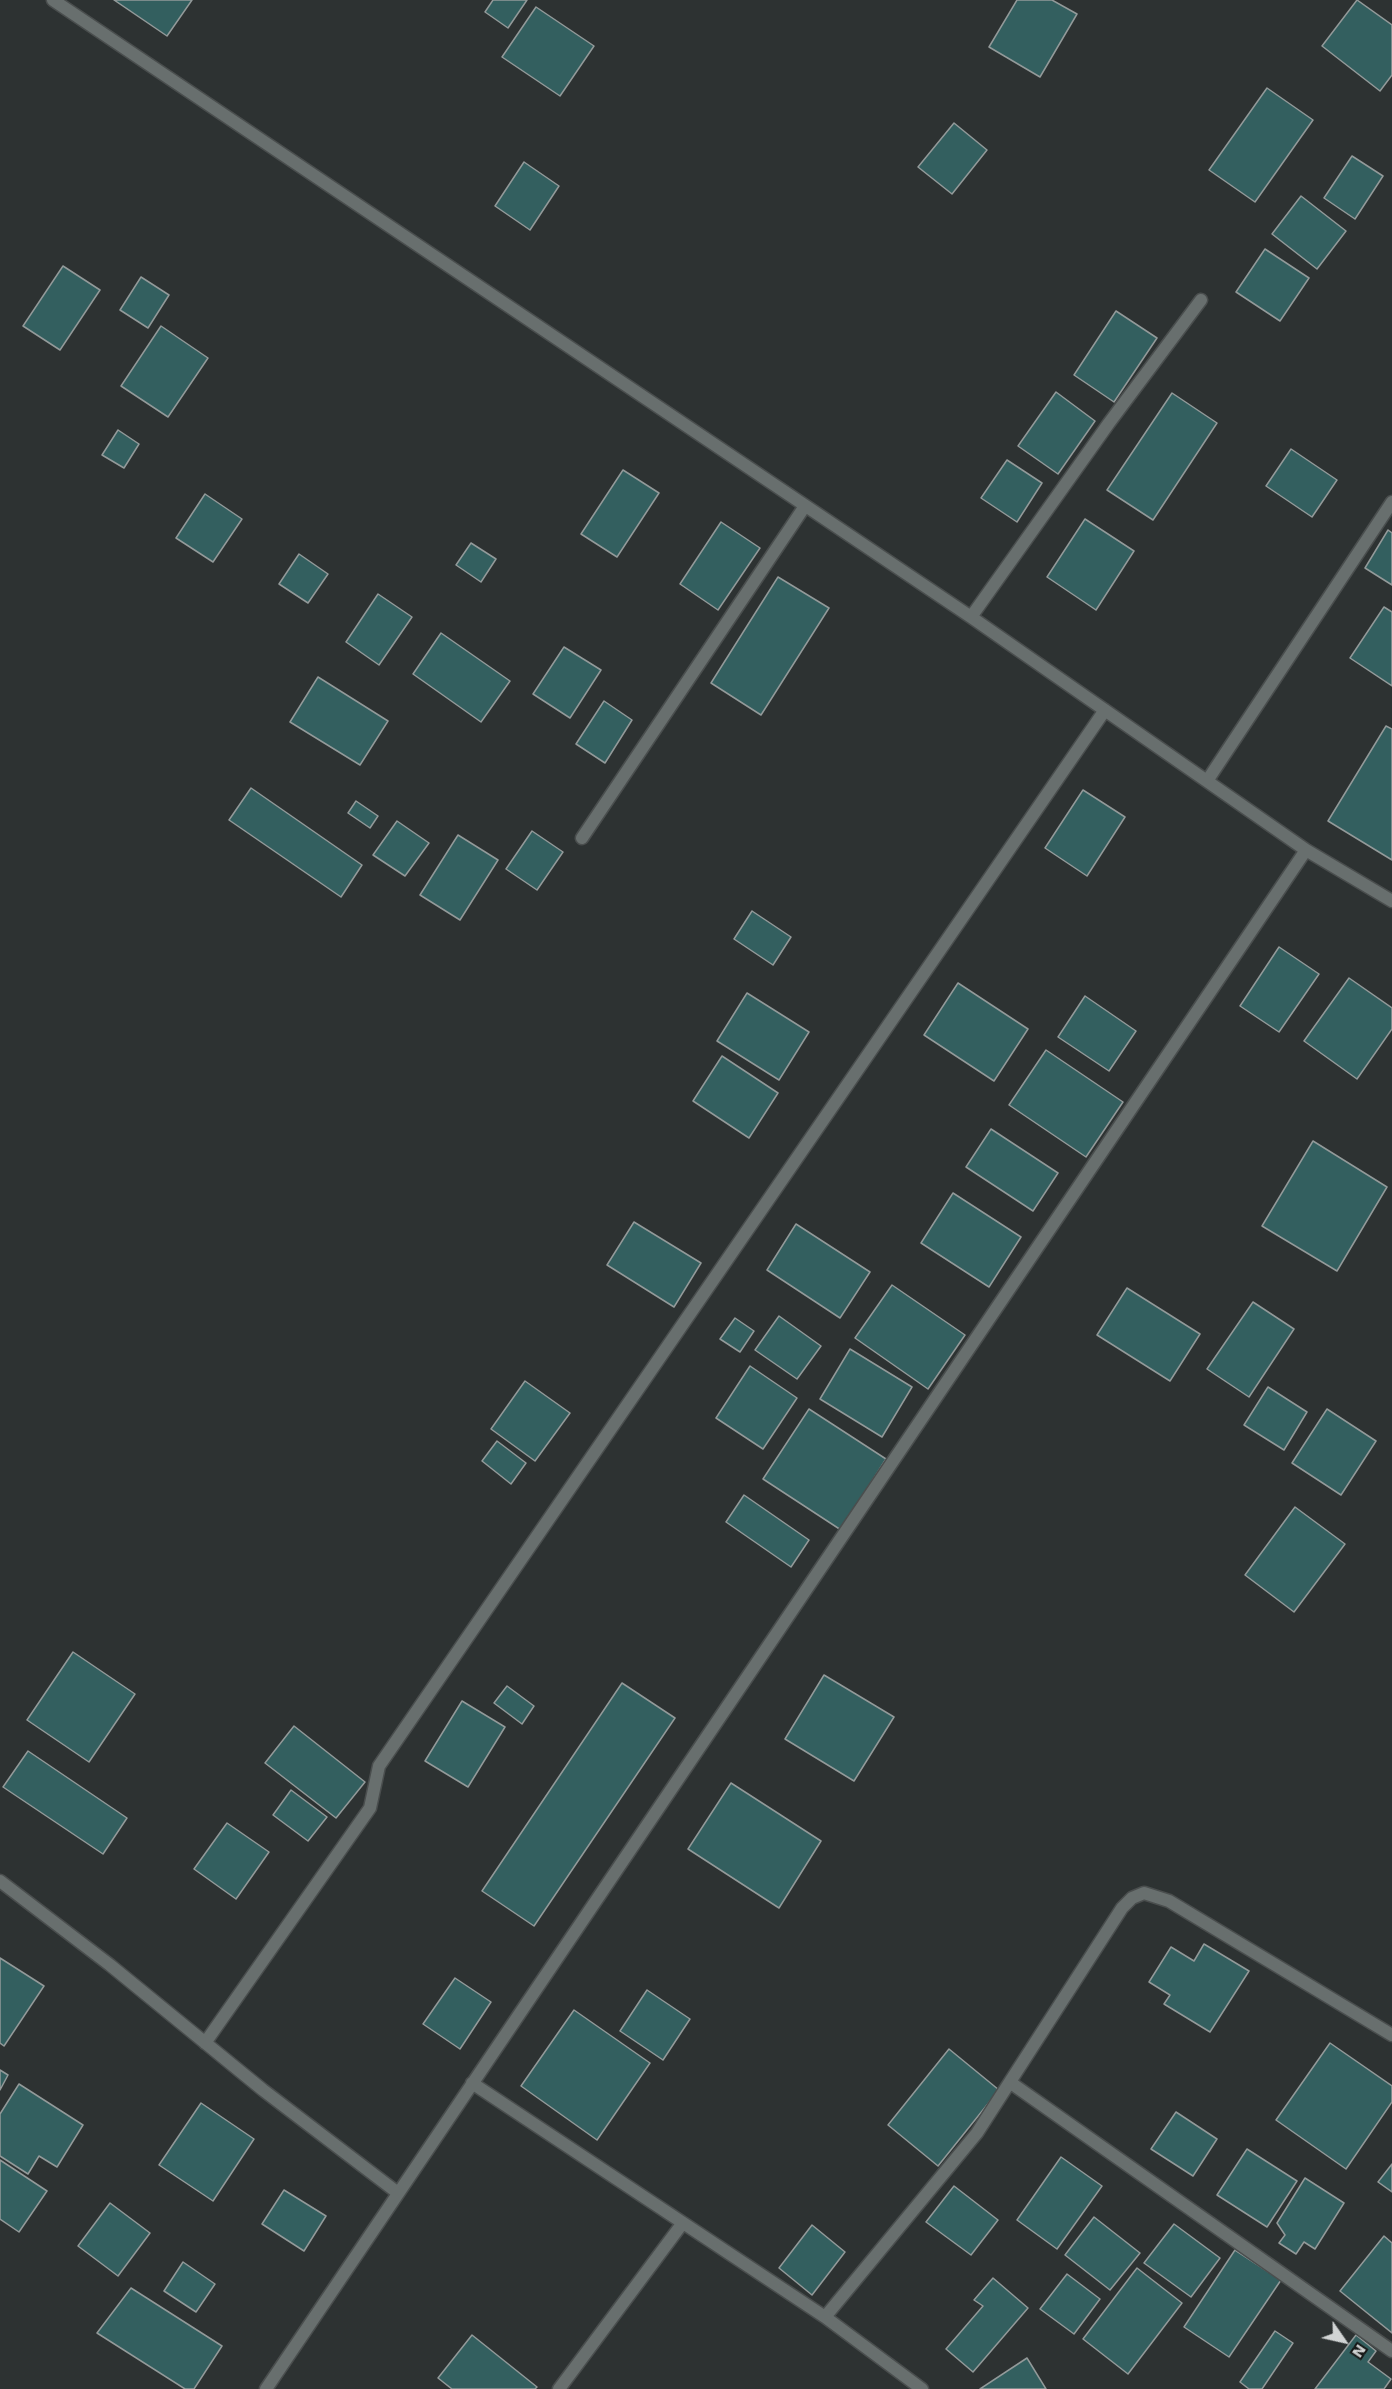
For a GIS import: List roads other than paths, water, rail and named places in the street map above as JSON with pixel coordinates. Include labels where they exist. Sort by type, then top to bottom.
[{"type":"street","points":[[53,0],[971,616],[1306,850],[1392,901]]},
{"type":"street","points":[[971,616],[1109,423],[1201,300]]},
{"type":"street","points":[[1207,781],[1392,502]]},
{"type":"street","points":[[582,838],[805,506]]},
{"type":"street","points":[[205,2043],[370,1808],[379,1766],[1105,710]]},
{"type":"street","points":[[266,2389],[1306,850]]},
{"type":"street","points":[[0,1881],[110,1965],[263,2090],[398,2193]]},
{"type":"street","points":[[825,2317],[977,2133],[1122,1908],[1132,1898],[1144,1893],[1168,1901],[1392,2034]]},
{"type":"street","points":[[472,2083],[825,2317],[922,2389]]},
{"type":"street","points":[[1011,2083],[1392,2351]]},
{"type":"street","points":[[559,2389],[682,2224]]}]
